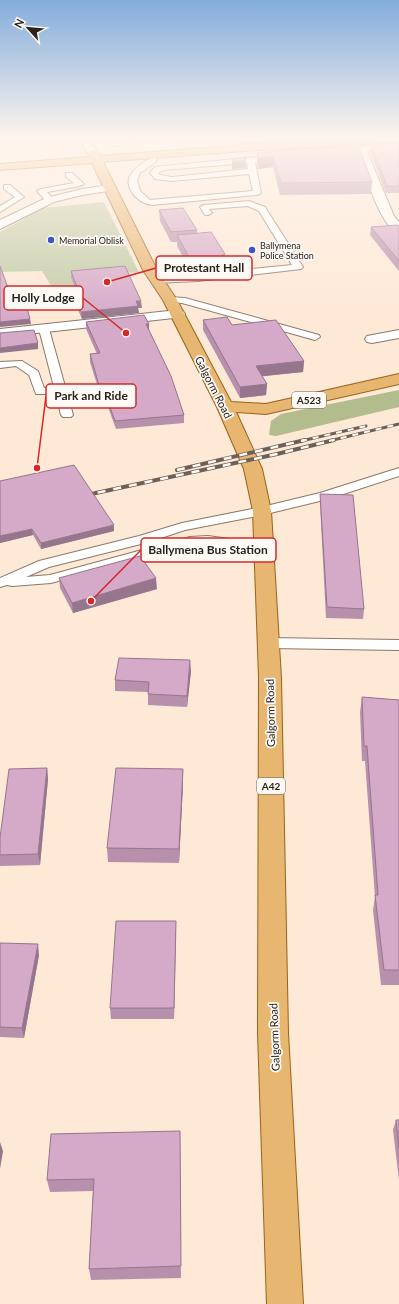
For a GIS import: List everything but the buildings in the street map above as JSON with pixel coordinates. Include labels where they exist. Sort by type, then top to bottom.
[{"type":"main road","name":"Galgorm Road","points":[[117,201],[150,270],[168,298],[230,418],[253,469],[262,512],[269,643],[273,1033],[285,1304]]},
{"type":"main road","name":"A523","points":[[230,418],[399,379]]},
{"type":"main road","name":"A523","points":[[230,418],[266,409]]},
{"type":"street","points":[[0,225],[48,201]]},
{"type":"street","points":[[386,201],[399,229]]},
{"type":"street","points":[[0,333],[44,328],[168,298]]},
{"type":"street","points":[[372,339],[399,334]]},
{"type":"lane","points":[[3,208],[14,201]]},
{"type":"lane","points":[[145,201],[148,203],[178,201]]},
{"type":"lane","points":[[168,298],[198,278],[298,267],[262,209],[249,203],[204,207],[208,213]]},
{"type":"lane","points":[[3,208],[29,210]]},
{"type":"lane","points":[[168,298],[182,300],[315,337]]},
{"type":"lane","points":[[44,328],[67,415]]},
{"type":"lane","points":[[0,365],[18,363],[34,373],[40,392],[60,390]]},
{"type":"lane","points":[[0,583],[44,564],[144,539],[182,527],[262,512],[324,496],[399,472]]},
{"type":"lane","points":[[0,583],[51,579],[190,541],[208,540],[265,548]]},
{"type":"lane","points":[[269,643],[399,645]]},
{"type":"green space","points":[[104,202],[139,272],[71,278],[77,292],[56,294],[42,271],[0,272],[0,232],[43,208]]},
{"type":"green space","points":[[399,390],[399,407],[276,436],[269,435],[271,421],[281,414]]},
{"type":"railway","points":[[329,441],[399,424]]},
{"type":"railway","points":[[301,441],[366,426]]},
{"type":"railway","points":[[177,470],[305,440]]},
{"type":"railway","points":[[82,496],[277,454],[334,440]]},
{"type":"place","name":"Memorial Oblisk","points":[[51,240]]},
{"type":"place","name":"Ballymena Police Station","points":[[252,250]]},
{"type":"place","name":"Protestant Hall","points":[[107,282]]},
{"type":"place","name":"Holly Lodge","points":[[126,333]]},
{"type":"place","name":"Park and Ride","points":[[37,468]]},
{"type":"place","name":"Ballymena Bus Station","points":[[91,601]]}]
